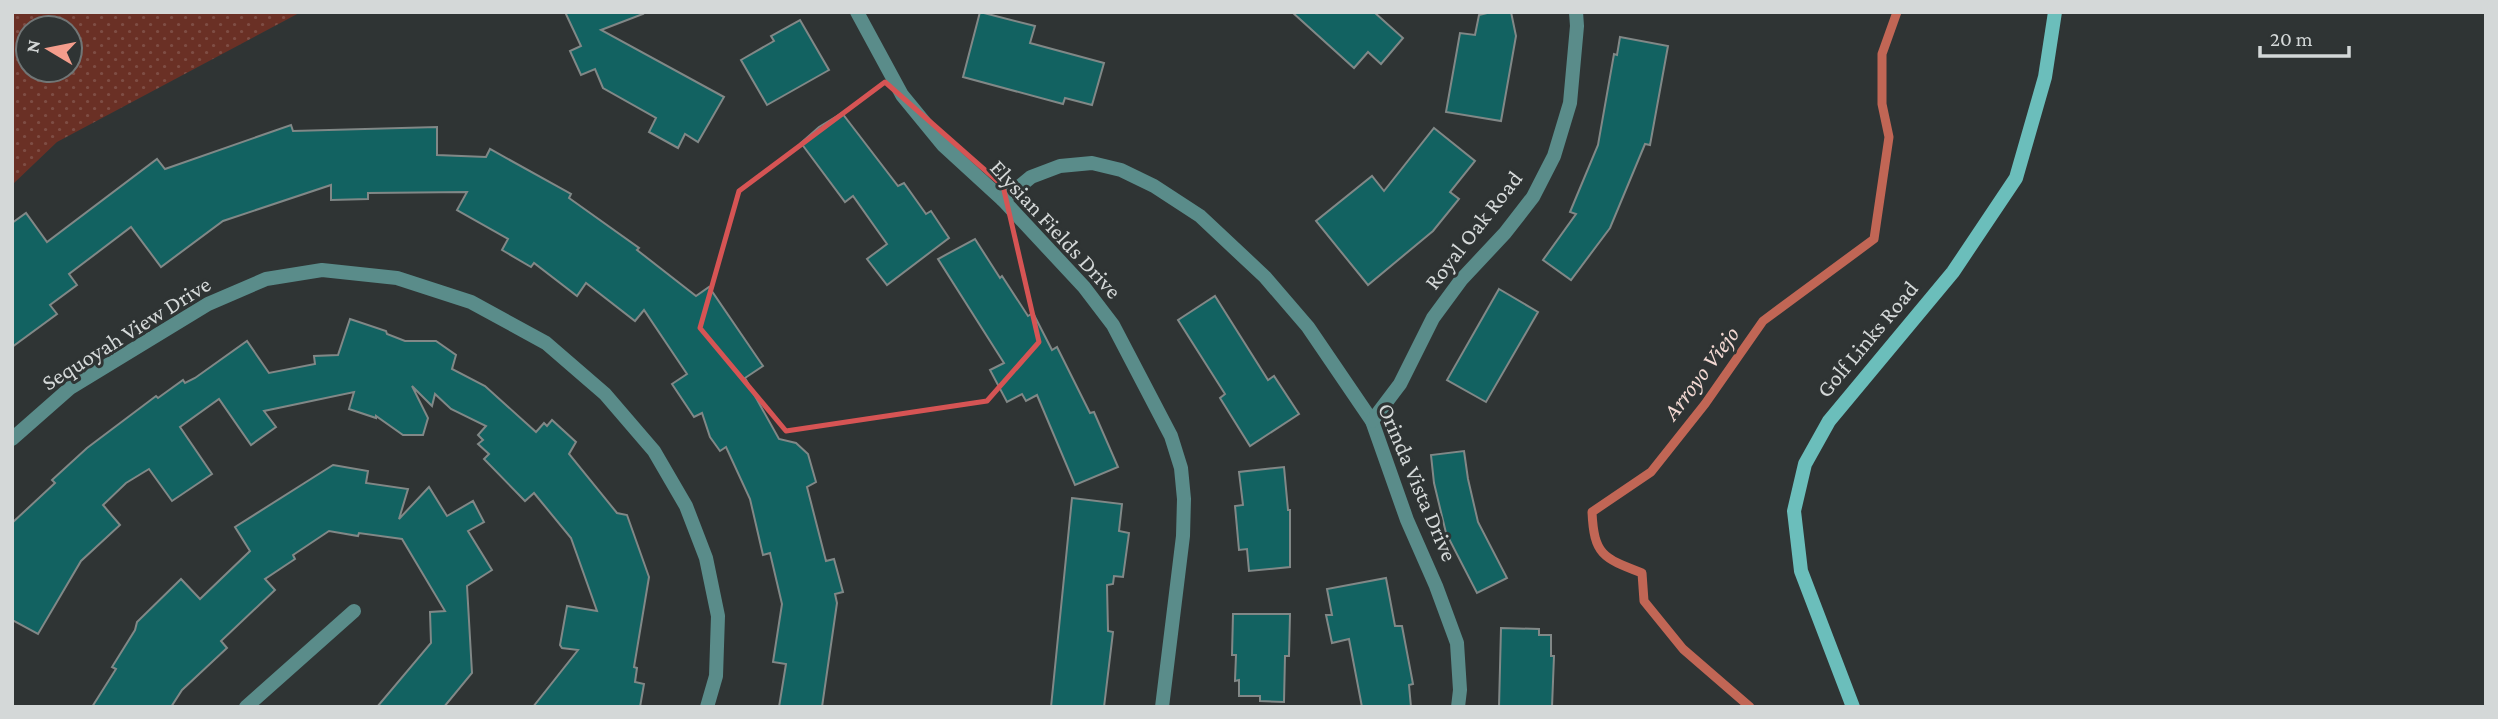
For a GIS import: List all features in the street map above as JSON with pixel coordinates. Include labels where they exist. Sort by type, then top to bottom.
[{"type":"main road","name":"Golf Links Road","points":[[1853,707],[1801,571],[1794,511],[1805,464],[1829,421],[1953,272],[2016,178],[2045,77],[2055,12]]},
{"type":"street","name":"Elysian Fields Drive","points":[[857,12],[902,94],[943,145],[1003,200],[1084,288],[1113,325],[1174,447],[1181,468],[1184,512],[1162,707]]},
{"type":"street","name":"Royal Oak Road","points":[[1372,421],[1400,384],[1433,318],[1461,280],[1526,206],[1554,156],[1570,103],[1576,12]]},
{"type":"street","name":"Orinda Vista Drive","points":[[1003,200],[1031,177],[1060,166],[1092,163],[1121,170],[1154,186],[1200,216],[1265,277],[1308,327],[1372,421],[1407,520],[1457,643],[1460,690],[1458,707]]},
{"type":"street","name":"Sequoyah View Drive","points":[[12,439],[70,388],[208,304],[266,279],[322,270],[397,278],[471,302],[546,343],[605,394],[654,451],[686,506],[706,558],[718,616],[716,676],[708,707]]},
{"type":"street","points":[[246,707],[354,611]]},
{"type":"highlighted area","points":[[885,82],[1003,186],[1039,342],[987,401],[786,431],[700,328],[739,191]]},
{"type":"shaded area","points":[[12,12],[301,12],[57,142],[12,185]]},
{"type":"building","points":[[565,12],[642,12],[643,14],[601,30],[724,97],[698,142],[685,134],[678,148],[649,132],[656,118],[603,88],[595,69],[581,75],[570,51],[581,46]]},
{"type":"building","points":[[980,12],[1035,26],[1030,43],[1104,63],[1092,105],[1065,98],[1063,104],[963,77]]},
{"type":"building","points":[[1292,12],[1374,12],[1403,38],[1381,64],[1368,52],[1354,68]]},
{"type":"building","points":[[1511,12],[1516,36],[1501,121],[1446,112],[1460,33],[1475,35],[1479,15]]},
{"type":"building","points":[[800,20],[829,70],[767,105],[741,60],[774,41],[771,36]]},
{"type":"building","points":[[1620,37],[1668,46],[1650,145],[1645,144],[1610,228],[1571,280],[1543,260],[1576,214],[1570,212],[1598,145],[1614,54],[1617,55]]},
{"type":"building","points":[[842,113],[898,186],[904,183],[926,214],[931,211],[949,238],[887,285],[867,259],[887,244],[853,196],[845,202],[801,143],[819,127]]},
{"type":"building","points":[[291,125],[293,131],[437,127],[437,155],[486,157],[490,149],[571,194],[569,198],[639,248],[637,250],[696,296],[709,287],[763,366],[745,378],[779,439],[796,443],[808,454],[816,482],[807,487],[826,561],[834,559],[843,592],[835,594],[837,603],[822,707],[779,707],[786,664],[773,662],[782,604],[770,553],[763,555],[750,499],[726,447],[720,451],[710,437],[702,413],[694,417],[672,384],[687,374],[644,310],[635,321],[586,283],[577,296],[534,263],[531,267],[502,250],[508,239],[457,210],[467,192],[368,193],[368,199],[331,200],[331,185],[223,221],[161,267],[131,227],[69,274],[77,285],[50,305],[57,314],[12,347],[12,223],[26,213],[47,242],[157,159],[165,169]]},
{"type":"building","points":[[1434,128],[1475,161],[1450,192],[1459,199],[1433,231],[1368,285],[1316,221],[1372,176],[1384,191]]},
{"type":"building","points":[[975,239],[1028,316],[1033,313],[1052,350],[1057,347],[1090,413],[1094,412],[1118,467],[1075,485],[1037,395],[1026,401],[1022,394],[1007,402],[990,370],[1004,363],[938,259]]},
{"type":"building","points":[[1499,289],[1538,312],[1486,402],[1447,380]]},
{"type":"building","points":[[1215,296],[1268,380],[1274,376],[1299,414],[1250,446],[1220,398],[1225,394],[1178,320]]},
{"type":"building","points":[[350,319],[386,331],[387,334],[405,341],[436,341],[456,355],[452,369],[485,386],[536,432],[544,423],[547,426],[552,420],[576,442],[569,454],[617,513],[627,515],[649,577],[634,667],[637,668],[635,682],[644,684],[640,707],[533,707],[578,650],[562,648],[560,645],[567,606],[597,611],[571,538],[534,493],[525,501],[484,459],[489,454],[478,444],[483,440],[478,435],[486,426],[451,409],[435,394],[432,406],[412,386],[428,418],[423,435],[403,435],[376,416],[349,409],[354,392],[264,411],[276,427],[251,445],[219,399],[180,427],[212,474],[172,501],[149,469],[126,483],[103,505],[120,525],[81,561],[38,634],[12,620],[12,523],[55,483],[52,480],[87,448],[156,396],[158,398],[183,380],[185,383],[195,378],[247,341],[269,373],[315,364],[314,356],[338,355]]},
{"type":"building","points":[[1464,451],[1478,522],[1507,578],[1477,593],[1446,533],[1434,483],[1431,455]]},
{"type":"building","points":[[333,465],[368,471],[366,483],[408,489],[399,519],[429,487],[447,516],[473,501],[484,522],[468,531],[492,570],[467,586],[472,673],[444,707],[377,707],[431,643],[430,612],[445,611],[402,539],[329,531],[293,555],[295,559],[265,579],[275,590],[221,641],[227,648],[182,690],[171,707],[92,707],[116,669],[112,667],[135,630],[137,622],[181,579],[200,599],[250,551],[235,527]]},
{"type":"building","points":[[1284,467],[1290,510],[1290,567],[1249,571],[1247,549],[1239,550],[1235,506],[1243,505],[1239,472]]},
{"type":"building","points":[[1072,498],[1122,504],[1119,531],[1129,533],[1123,577],[1114,576],[1113,584],[1107,585],[1108,631],[1113,632],[1104,707],[1051,707]]},
{"type":"building","points":[[1386,578],[1395,626],[1402,626],[1413,684],[1409,685],[1411,707],[1362,707],[1349,639],[1332,643],[1326,615],[1332,615],[1327,589]]},
{"type":"building","points":[[1233,614],[1290,614],[1289,656],[1285,656],[1284,702],[1260,701],[1260,696],[1239,696],[1239,680],[1235,681],[1236,655],[1232,655]]},
{"type":"building","points":[[1501,628],[1539,629],[1539,635],[1551,635],[1551,656],[1554,656],[1552,707],[1499,707]]},
{"type":"waterway","name":"Arroyo Viejo","points":[[1750,707],[1683,649],[1644,601],[1642,573],[1603,553],[1595,538],[1592,512],[1651,472],[1705,404],[1763,321],[1874,239],[1889,137],[1882,104],[1882,54],[1897,12]]}]
